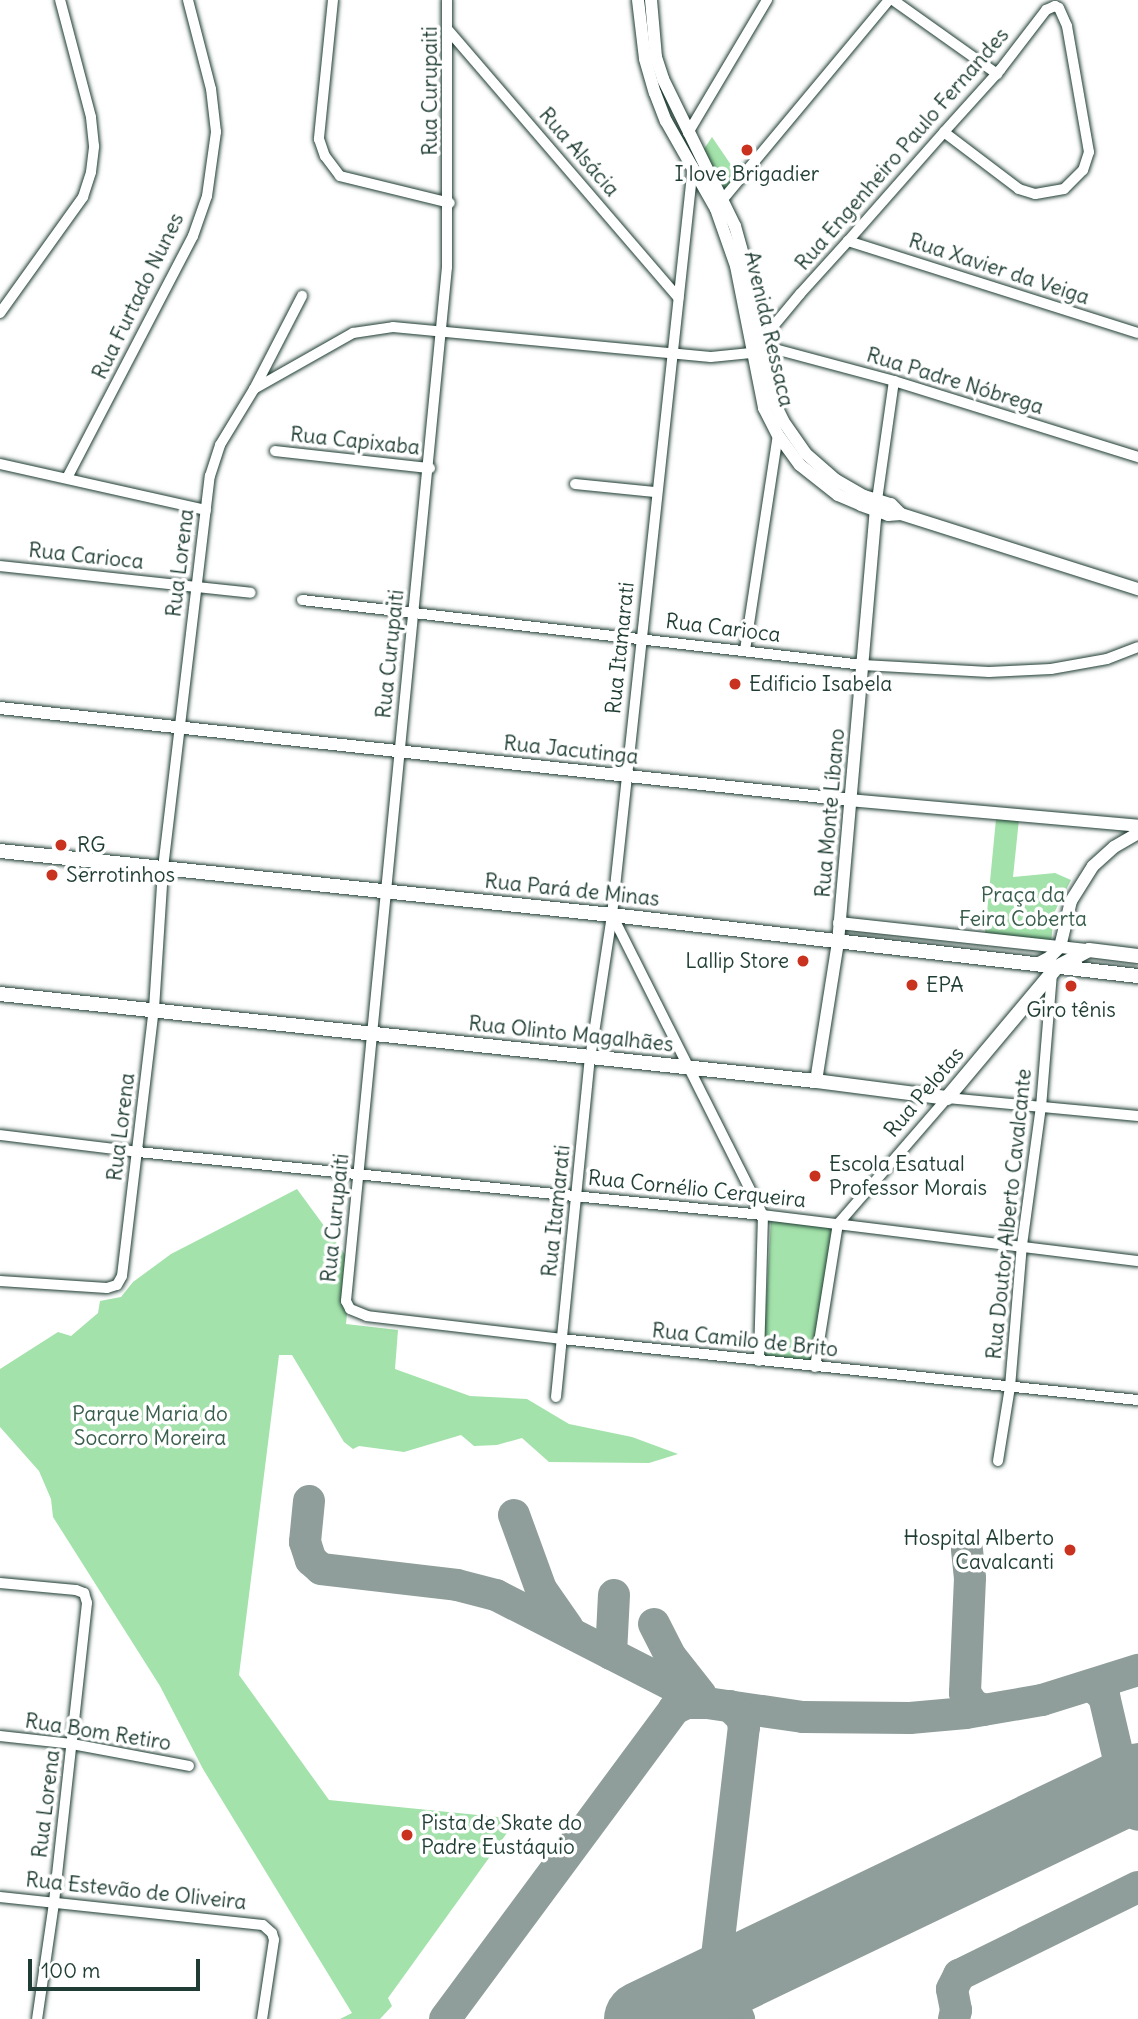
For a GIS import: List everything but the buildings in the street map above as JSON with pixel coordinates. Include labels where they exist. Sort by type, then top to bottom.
[{"type":"main road","name":"Rua Pará de Minas","points":[[0,851],[385,890],[1055,969],[1138,976]]},
{"type":"main road","points":[[1089,950],[1138,956]]},
{"type":"main road","name":"Rua Pelotas","points":[[947,1098],[1055,969],[1089,950]]},
{"type":"main road","name":"Rua Olinto Magalhães","points":[[0,994],[816,1081],[947,1098]]},
{"type":"street","points":[[0,313],[83,197],[91,172],[93,125],[60,0]]},
{"type":"street","name":"Rua Furtado Nunes","points":[[68,478],[192,236],[209,185],[216,132],[214,111],[188,0]]},
{"type":"street","points":[[333,0],[319,139],[325,156],[340,176],[450,203]]},
{"type":"street","name":"Rua Curupaiti","points":[[350,1310],[346,1301],[399,750],[430,468],[441,330],[450,203],[447,0]]},
{"type":"street","name":"Avenida Ressaca","points":[[638,0],[645,59],[655,93],[666,121],[697,162],[720,204],[756,349],[772,398],[795,441],[836,480],[888,515],[901,514],[1138,589]]},
{"type":"street","name":"Avenida Ressaca","points":[[651,0],[656,57],[669,95],[688,133],[697,162]]},
{"type":"street","points":[[688,133],[767,0]]},
{"type":"street","points":[[720,204],[891,0],[997,74]]},
{"type":"street","name":"Rua Engenheiro Paulo Fernandes","points":[[756,349],[800,294],[944,132],[997,74],[1046,10],[1055,6],[1059,8],[1067,26],[1089,152],[1083,170],[1064,189],[1035,194],[1019,189],[944,132]]},
{"type":"street","name":"Rua Alsácia","points":[[449,31],[679,298]]},
{"type":"street","name":"Rua Itamarati","points":[[556,1397],[590,1059],[612,915],[655,492],[697,162]]},
{"type":"street","name":"Rua Xavier da Veiga","points":[[848,241],[1138,333]]},
{"type":"street","points":[[254,389],[302,296]]},
{"type":"street","name":"Rua Lorena","points":[[0,1281],[107,1288],[117,1285],[122,1276],[154,1009],[163,868],[210,477],[220,445],[254,389],[353,333],[393,327],[711,357],[756,349]]},
{"type":"street","name":"Avenida Ressaca","points":[[756,349],[764,408],[778,435],[800,465],[838,495],[876,505]]},
{"type":"street","name":"Rua Padre Nóbrega","points":[[756,349],[894,381],[1138,457]]},
{"type":"street","name":"Rua Monte Líbano","points":[[816,1081],[838,942],[876,505],[894,381]]},
{"type":"street","points":[[745,650],[778,435]]},
{"type":"street","name":"Rua Capixaba","points":[[275,451],[430,468]]},
{"type":"street","points":[[0,464],[206,510]]},
{"type":"street","points":[[575,484],[655,492]]},
{"type":"street","name":"Rua Carioca","points":[[0,566],[251,593]]},
{"type":"street","name":"Rua Carioca","points":[[302,600],[640,637],[863,665],[989,673],[1051,669],[1107,659],[1138,647]]},
{"type":"street","name":"Rua Jacutinga","points":[[0,708],[849,800],[1138,826]]},
{"type":"street","points":[[1035,965],[1050,957],[1060,947],[1071,901],[1093,866],[1138,833]]},
{"type":"street","points":[[612,915],[763,1216],[759,1361]]},
{"type":"street","points":[[839,923],[1089,950]]},
{"type":"street","name":"Rua Doutor Alberto Cavalcante","points":[[998,1461],[1010,1387],[1022,1245],[1041,1107],[1055,969]]},
{"type":"street","name":"Rua Olinto Magalhães","points":[[947,1098],[1138,1116]]},
{"type":"street","name":"Rua Pelotas","points":[[838,1224],[947,1098]]},
{"type":"street","name":"Rua Cornélio Cerqueira","points":[[0,1135],[138,1152],[838,1224],[1138,1261]]},
{"type":"street","points":[[815,1367],[838,1224]]},
{"type":"street","name":"Rua Camilo de Brito","points":[[350,1310],[368,1316],[562,1339],[1138,1400]]},
{"type":"street","name":"Rua Lorena","points":[[0,1583],[84,1593],[87,1603],[54,1903],[37,2019]]},
{"type":"street","name":"Rua Bom Retiro","points":[[0,1736],[72,1744],[189,1766]]},
{"type":"street","name":"Rua Estevão de Oliveira","points":[[0,1897],[257,1923],[267,1928],[274,1940],[262,2019]]},
{"type":"green space","points":[[712,137],[740,178],[727,197],[702,152]]},
{"type":"green space","name":"Praça da Feira Coberta","points":[[996,819],[1019,819],[1013,877],[1055,873],[1071,880],[1054,913],[1051,943],[985,933]]},
{"type":"green space","name":"Parque Maria do Socorro Moreira","points":[[297,1189],[352,1264],[346,1324],[398,1330],[395,1369],[470,1396],[527,1399],[569,1424],[632,1437],[678,1454],[649,1463],[549,1462],[522,1438],[497,1445],[474,1446],[461,1435],[404,1452],[359,1446],[353,1449],[344,1442],[292,1355],[279,1355],[239,1675],[329,1800],[517,1819],[388,1998],[392,2006],[380,2019],[340,2019],[352,2013],[203,1769],[160,1686],[53,1517],[51,1499],[39,1471],[0,1427],[0,1369],[58,1332],[71,1336],[98,1313],[100,1301],[121,1297],[133,1282],[171,1254]]},
{"type":"green space","points":[[771,1221],[833,1227],[811,1361],[763,1356]]},
{"type":"taxiway","points":[[309,1501],[305,1542],[311,1560],[321,1569],[457,1585],[496,1595],[707,1703],[803,1717],[910,1718],[966,1713],[1042,1700],[1138,1670]]},
{"type":"taxiway","points":[[514,1515],[541,1589],[568,1628]]},
{"type":"taxiway","points":[[967,1550],[970,1578],[965,1693],[973,1705],[984,1710]]},
{"type":"taxiway","points":[[611,1654],[614,1595]]},
{"type":"taxiway","points":[[654,1624],[671,1657],[701,1695]]},
{"type":"taxiway","points":[[1092,1686],[1104,1696],[1122,1773],[1115,1792]]},
{"type":"taxiway","points":[[445,2019],[674,1709],[687,1703],[707,1703]]},
{"type":"taxiway","points":[[698,1992],[708,1985],[715,1973],[744,1727],[742,1718],[730,1706]]},
{"type":"taxiway","points":[[1110,1795],[1129,1799],[1138,1815]]},
{"type":"taxiway","points":[[954,2019],[956,2010],[952,1989],[959,1975],[1138,1887]]},
{"type":"taxiway","points":[[719,1942],[727,1958],[751,1966]]},
{"type":"taxiway","points":[[698,1992],[724,1995],[731,2001],[739,2019]]},
{"type":"runway","points":[[642,2019],[1138,1781]]},
{"type":"place","name":"I love Brigadier","points":[[747,150]]},
{"type":"place","name":"Edificio Isabela","points":[[735,684]]},
{"type":"place","name":"RG","points":[[61,845]]},
{"type":"place","name":"Serrotinhos","points":[[52,875]]},
{"type":"place","name":"Lallip Store","points":[[803,961]]},
{"type":"place","name":"EPA","points":[[912,985]]},
{"type":"place","name":"Giro tênis","points":[[1071,986]]},
{"type":"place","name":"Escola Esatual Professor Morais","points":[[815,1176]]},
{"type":"place","name":"Hospital Alberto Cavalcanti","points":[[1070,1550]]},
{"type":"place","name":"Pista de Skate do Padre Eustáquio","points":[[407,1835]]}]
